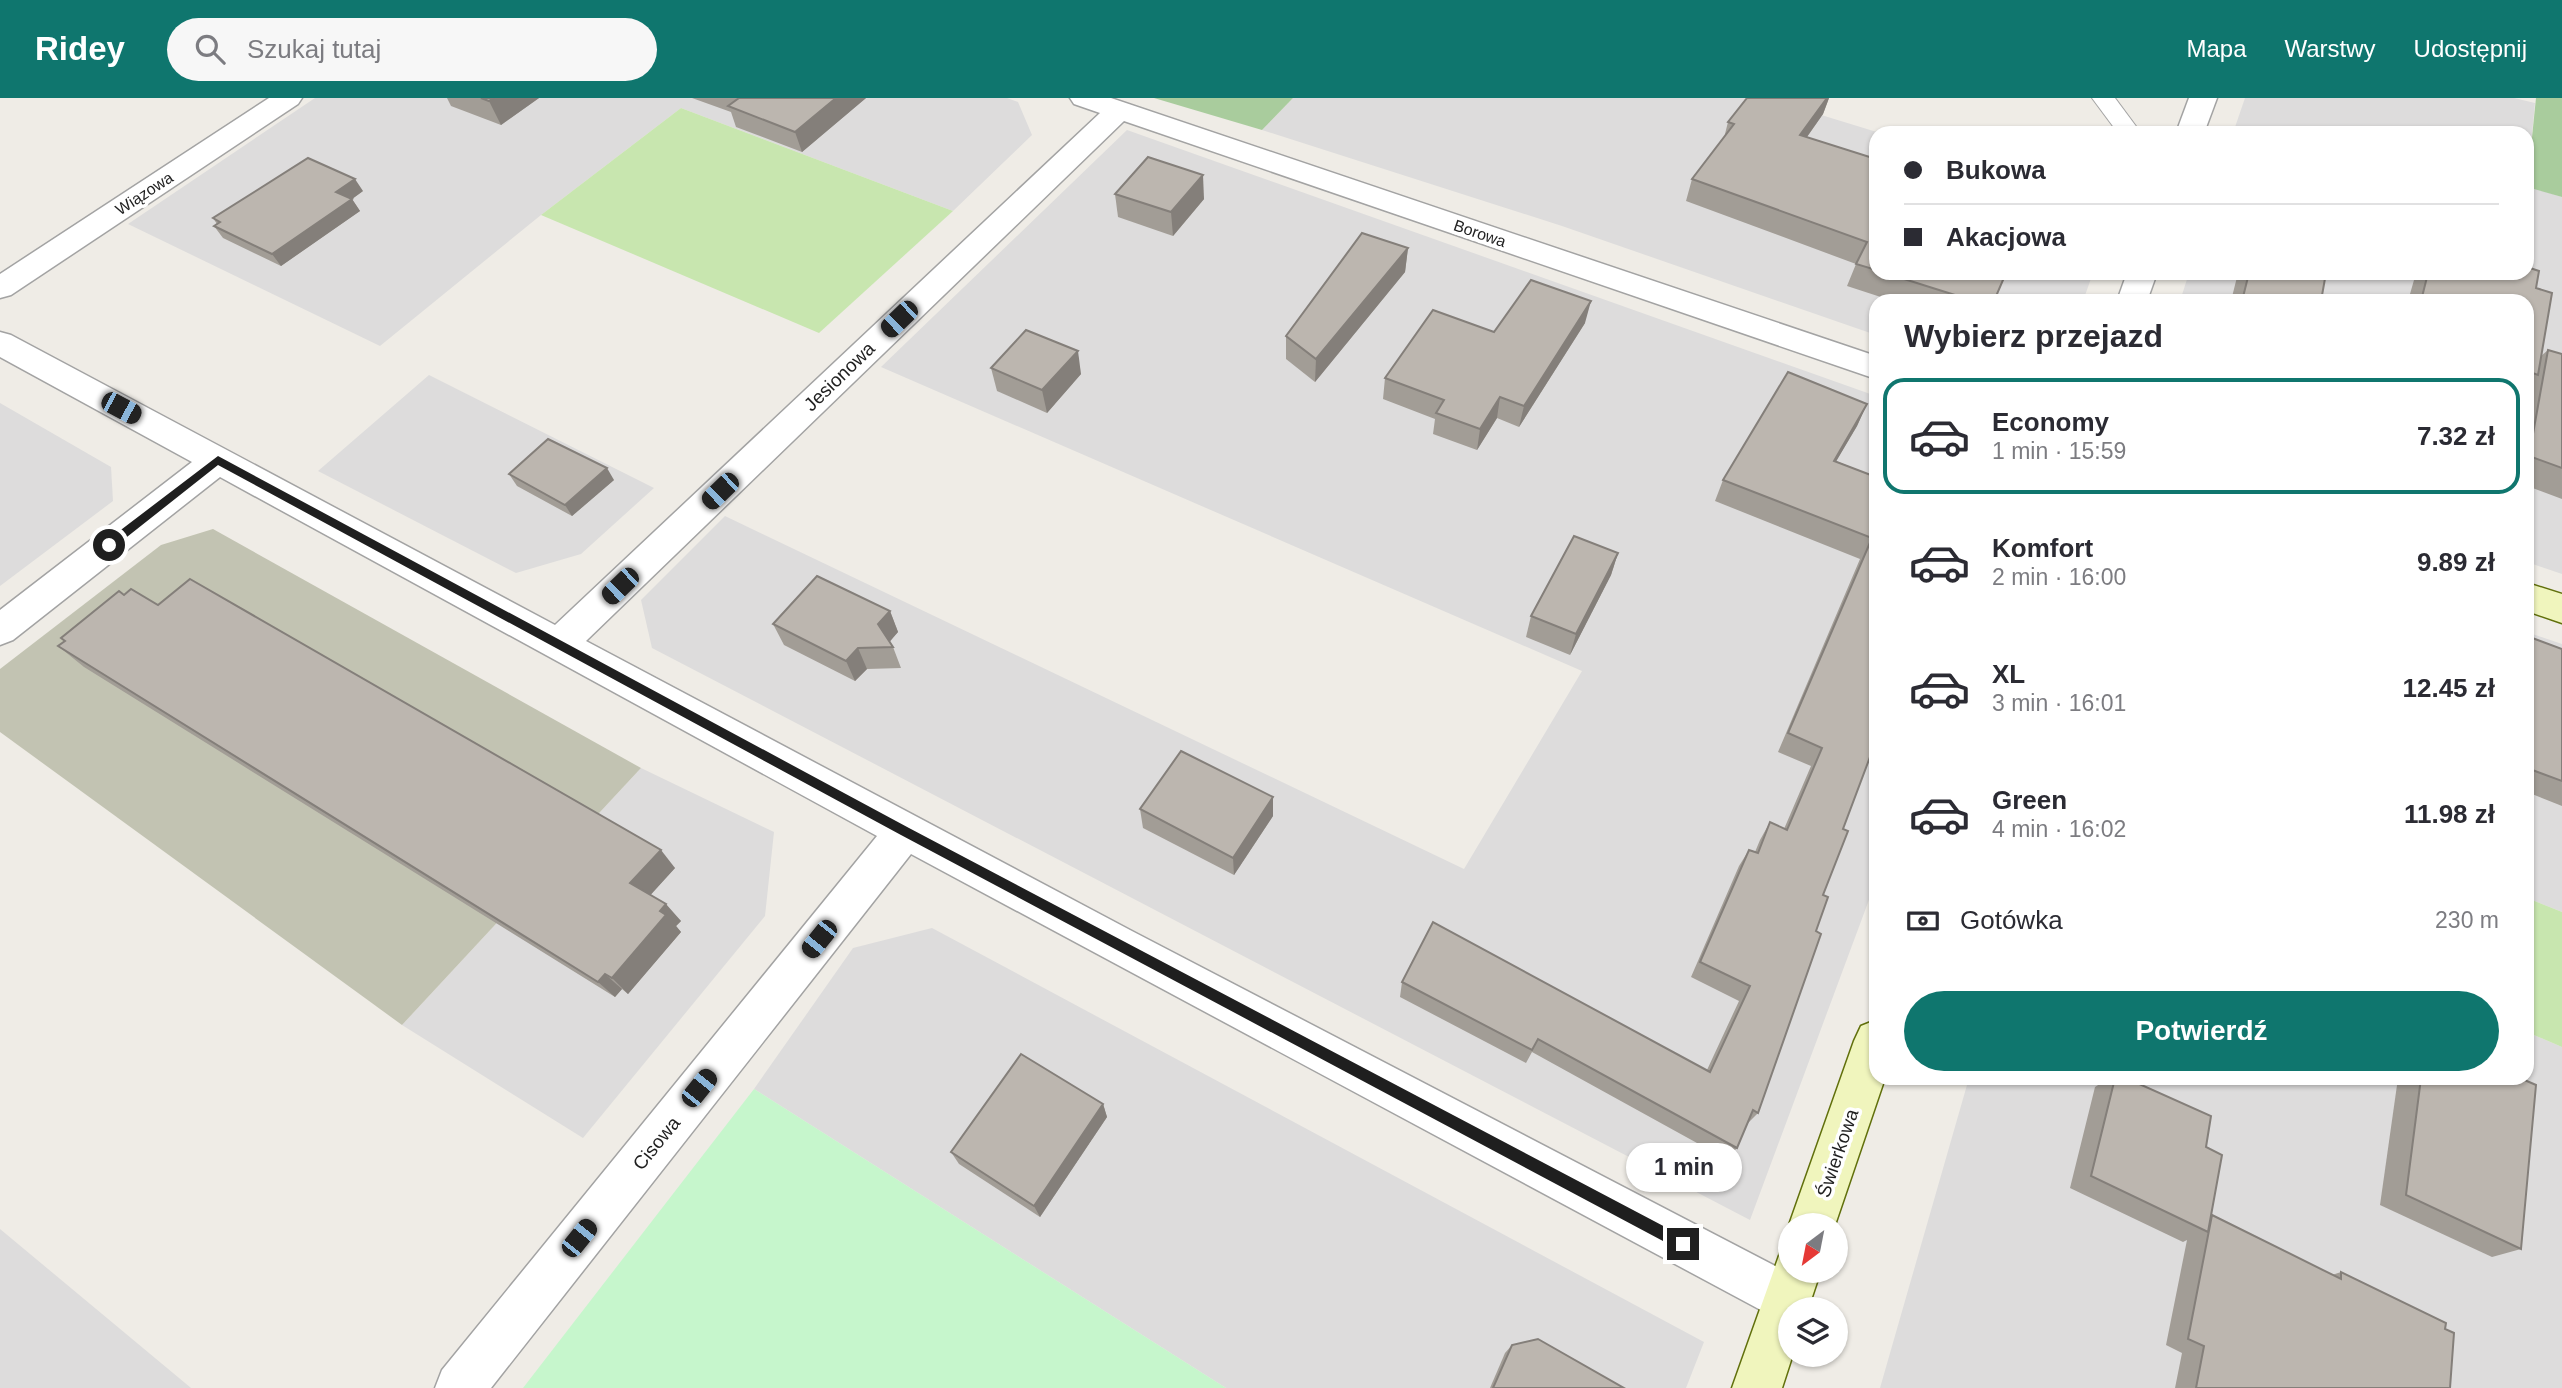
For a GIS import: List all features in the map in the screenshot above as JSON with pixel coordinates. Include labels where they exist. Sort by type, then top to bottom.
[{"type":"street","name":"Wiązowa","points":[[0,288],[288,98]]},
{"type":"street","name":"Borowa","points":[[1084,98],[1869,366]]},
{"type":"street","points":[[2193,126],[2203,98]]},
{"type":"street","name":"Jesionowa","points":[[560,643],[1118,110]]},
{"type":"street","points":[[0,343],[560,643],[905,832],[1792,1284],[1757,1388]]},
{"type":"street","points":[[0,630],[218,460]]},
{"type":"street","points":[[2534,599],[2562,609]]},
{"type":"street","name":"Cisowa","points":[[460,1388],[905,832]]},
{"type":"street","name":"Świerkowa","points":[[1816,1213],[1869,1061]]},
{"type":"lane","points":[[2103,98],[2125,126]]},
{"type":"shaded area","points":[[315,98],[1007,98],[1018,102],[1032,135],[953,211],[681,108],[541,215],[380,346],[128,224]]},
{"type":"shaded area","points":[[1293,98],[1766,98],[1869,130],[1869,280],[2090,280],[2086,294],[1869,294],[1869,333],[1562,226],[1262,130]]},
{"type":"shaded area","points":[[2245,98],[2514,98],[2535,103],[2533,126],[2235,126]]},
{"type":"shaded area","points":[[1127,130],[1869,394],[1869,900],[1750,1220],[652,648],[641,600],[725,516],[1464,869],[1582,671],[881,367]]},
{"type":"shaded area","points":[[2534,188],[2562,197],[2562,574],[2534,564],[2534,294],[2182,294],[2187,280],[2534,280]]},
{"type":"shaded area","points":[[429,375],[654,488],[581,554],[516,573],[318,471]]},
{"type":"shaded area","points":[[0,403],[111,467],[113,501],[0,586]]},
{"type":"shaded area","points":[[213,529],[641,768],[402,1025],[0,732],[0,669],[161,545]]},
{"type":"shaded area","points":[[2534,634],[2562,644],[2562,912],[2534,901]]},
{"type":"shaded area","points":[[641,768],[774,832],[765,916],[583,1138],[402,1025]]},
{"type":"shaded area","points":[[932,928],[1704,1342],[1686,1388],[1226,1388],[754,1089],[853,948]]},
{"type":"shaded area","points":[[2534,1035],[2562,1047],[2562,1388],[1880,1388],[1967,1085],[2534,1085]]},
{"type":"shaded area","points":[[0,1229],[191,1388],[0,1388]]},
{"type":"green space","points":[[1154,98],[1293,98],[1262,130]]},
{"type":"green space","points":[[2536,98],[2562,98],[2562,197],[2534,189],[2533,126]]},
{"type":"green space","points":[[681,108],[953,211],[819,333],[541,215]]},
{"type":"green space","points":[[2534,901],[2562,912],[2562,1047],[2534,1035]]},
{"type":"green space","points":[[754,1089],[1226,1388],[523,1388]]},
{"type":"building","points":[[739,98],[836,98],[795,132],[728,106]]},
{"type":"building","points":[[1747,98],[1827,98],[1800,135],[1869,157],[1869,268],[1856,264],[1867,242],[1692,179],[1734,124],[1728,122]]},
{"type":"building","points":[[1148,157],[1203,175],[1171,212],[1115,194]]},
{"type":"building","points":[[308,158],[355,179],[336,192],[352,199],[272,254],[214,226],[220,222],[213,218]]},
{"type":"building","points":[[1362,233],[1408,248],[1316,359],[1286,336]]},
{"type":"building","points":[[2534,269],[2539,271],[2536,288],[2552,293],[2538,375],[2534,374],[2534,294],[2423,294],[2426,280],[2534,280]]},
{"type":"building","points":[[1531,280],[1591,301],[1524,406],[1500,397],[1480,429],[1436,413],[1444,400],[1385,378],[1433,310],[1494,332]]},
{"type":"building","points":[[1907,280],[2003,280],[1997,294],[1952,294]]},
{"type":"building","points":[[2247,280],[2325,280],[2322,294],[2244,294]]},
{"type":"building","points":[[1026,330],[1078,351],[1042,390],[991,368]]},
{"type":"building","points":[[2548,350],[2562,354],[2562,468],[2534,458],[2534,428]]},
{"type":"building","points":[[1788,372],[1867,404],[1834,461],[1869,474],[1869,537],[1723,480]]},
{"type":"building","points":[[548,439],[607,468],[565,505],[509,474]]},
{"type":"building","points":[[1574,536],[1618,553],[1576,634],[1531,616]]},
{"type":"building","points":[[1869,545],[1869,760],[1843,829],[1848,831],[1823,895],[1828,897],[1816,931],[1821,934],[1758,1113],[1753,1110],[1737,1148],[1538,1039],[1532,1050],[1402,982],[1433,922],[1710,1072],[1750,986],[1700,962],[1749,850],[1758,853],[1770,822],[1787,830],[1822,748],[1788,733]]},
{"type":"building","points":[[817,576],[890,611],[878,624],[893,647],[858,648],[846,661],[773,624]]},
{"type":"building","points":[[190,579],[661,850],[630,883],[666,904],[660,911],[666,915],[612,978],[605,974],[598,982],[58,646],[65,641],[61,638],[119,591],[124,595],[131,589],[158,605]]},
{"type":"building","points":[[2534,639],[2562,649],[2562,781],[2534,771]]},
{"type":"building","points":[[1181,751],[1273,797],[1233,858],[1140,809]]},
{"type":"building","points":[[1021,1054],[1103,1104],[1034,1206],[951,1152]]},
{"type":"building","points":[[2113,1085],[2142,1085],[2211,1116],[2206,1147],[2222,1155],[2208,1232],[2091,1176]]},
{"type":"building","points":[[2420,1085],[2536,1085],[2521,1249],[2406,1195]]},
{"type":"building","points":[[2212,1215],[2341,1279],[2341,1272],[2446,1323],[2445,1329],[2454,1333],[2450,1388],[2196,1388],[2204,1346],[2188,1339]]},
{"type":"building","points":[[1538,1339],[1624,1388],[1493,1388],[1512,1345]]},
{"type":"route","points":[[109,545],[218,460],[905,832],[1683,1244]]}]
